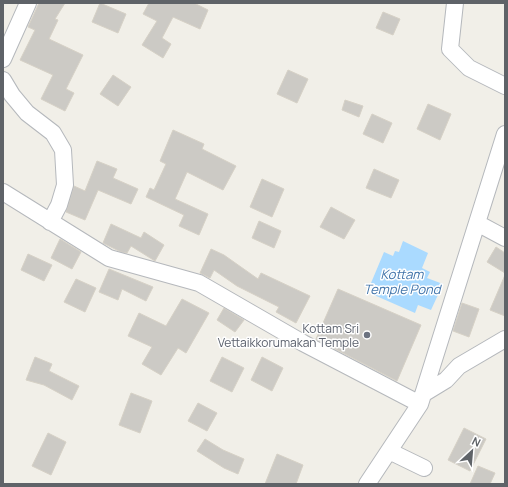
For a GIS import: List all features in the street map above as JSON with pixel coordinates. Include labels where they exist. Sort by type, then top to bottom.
[{"type":"street","points":[[3,60],[28,3]]},
{"type":"street","points":[[455,3],[450,49],[469,68],[505,86]]},
{"type":"street","points":[[3,80],[12,95],[27,113],[53,133],[63,150],[65,185],[59,205],[50,222]]},
{"type":"street","points":[[367,484],[422,399],[505,134]]},
{"type":"street","points":[[3,192],[109,258],[199,283],[303,343],[422,399]]},
{"type":"street","points":[[477,223],[505,238]]},
{"type":"street","points":[[422,399],[470,358],[505,339]]},
{"type":"street","points":[[389,451],[424,468]]},
{"type":"water","name":"Kottam Temple Pond","points":[[403,241],[428,253],[422,268],[430,272],[427,278],[443,284],[431,310],[418,305],[415,313],[374,295],[378,286],[371,283],[384,252],[393,256],[395,251],[399,252]]},
{"type":"building","points":[[39,3],[65,3],[55,19],[58,20],[49,39],[83,55],[66,89],[74,93],[65,111],[41,99],[53,75],[20,60],[35,30],[28,27]]},
{"type":"building","points":[[100,3],[126,14],[118,33],[92,22]]},
{"type":"building","points":[[149,3],[194,3],[208,10],[200,29],[173,17],[162,38],[171,44],[163,58],[142,45],[157,21],[143,14]]},
{"type":"building","points":[[383,12],[400,19],[393,35],[376,28]]},
{"type":"building","points":[[288,70],[308,79],[297,103],[277,94]]},
{"type":"building","points":[[113,75],[131,87],[118,106],[100,94]]},
{"type":"building","points":[[345,100],[363,106],[359,117],[342,110]]},
{"type":"building","points":[[428,104],[451,114],[440,140],[417,129]]},
{"type":"building","points":[[372,114],[392,123],[383,143],[363,134]]},
{"type":"building","points":[[173,130],[204,144],[202,149],[236,166],[223,190],[187,172],[175,199],[208,214],[199,235],[179,226],[184,215],[146,197],[150,188],[154,190],[166,164],[160,161]]},
{"type":"building","points":[[97,161],[117,169],[113,178],[138,189],[131,204],[98,190],[85,220],[66,212],[74,186],[85,191]]},
{"type":"building","points":[[374,169],[399,180],[391,198],[366,188]]},
{"type":"building","points":[[262,179],[284,189],[272,217],[250,207]]},
{"type":"building","points":[[331,207],[355,220],[344,239],[320,227]]},
{"type":"building","points":[[259,221],[281,231],[274,248],[252,238]]},
{"type":"building","points":[[111,224],[141,238],[144,232],[164,245],[155,261],[131,246],[127,253],[121,252],[103,243]]},
{"type":"building","points":[[60,239],[81,252],[72,269],[51,258]]},
{"type":"building","points":[[496,247],[505,253],[505,273],[487,262]]},
{"type":"building","points":[[211,249],[224,255],[258,279],[261,273],[310,296],[296,323],[276,312],[279,307],[237,286],[214,270],[210,278],[200,273]]},
{"type":"building","points":[[28,254],[52,265],[44,281],[21,270]]},
{"type":"building","points":[[109,269],[153,287],[146,301],[122,289],[118,300],[99,292]]},
{"type":"building","points":[[505,275],[505,316],[490,310]]},
{"type":"building","points":[[76,279],[96,288],[85,312],[64,302]]},
{"type":"building","name":"Kottam Sri Vettaikkorumakan Temple","points":[[338,289],[421,325],[397,381],[316,339]]},
{"type":"building","points":[[182,299],[209,313],[186,353],[178,348],[161,375],[142,364],[152,347],[128,336],[139,313],[166,326]]},
{"type":"building","points":[[462,303],[479,309],[469,337],[453,331]]},
{"type":"building","points":[[224,308],[244,320],[235,332],[217,320]]},
{"type":"building","points":[[35,357],[52,364],[49,371],[79,386],[72,400],[44,385],[26,380]]},
{"type":"building","points":[[222,357],[244,368],[232,392],[210,381]]},
{"type":"building","points":[[262,357],[283,368],[272,391],[251,380]]},
{"type":"building","points":[[131,393],[152,401],[140,433],[119,425]]},
{"type":"building","points":[[198,403],[217,413],[207,431],[188,421]]},
{"type":"building","points":[[464,428],[486,439],[470,471],[448,460]]},
{"type":"building","points":[[48,433],[66,442],[51,475],[32,466]]},
{"type":"building","points":[[205,439],[223,450],[244,459],[238,474],[224,468],[197,451]]},
{"type":"building","points":[[277,454],[303,465],[296,484],[265,484]]},
{"type":"building","points":[[478,466],[495,473],[490,484],[470,484]]},
{"type":"place","name":"Kottam Sri Vettaikkorumakan Temple","points":[[367,335]]}]
